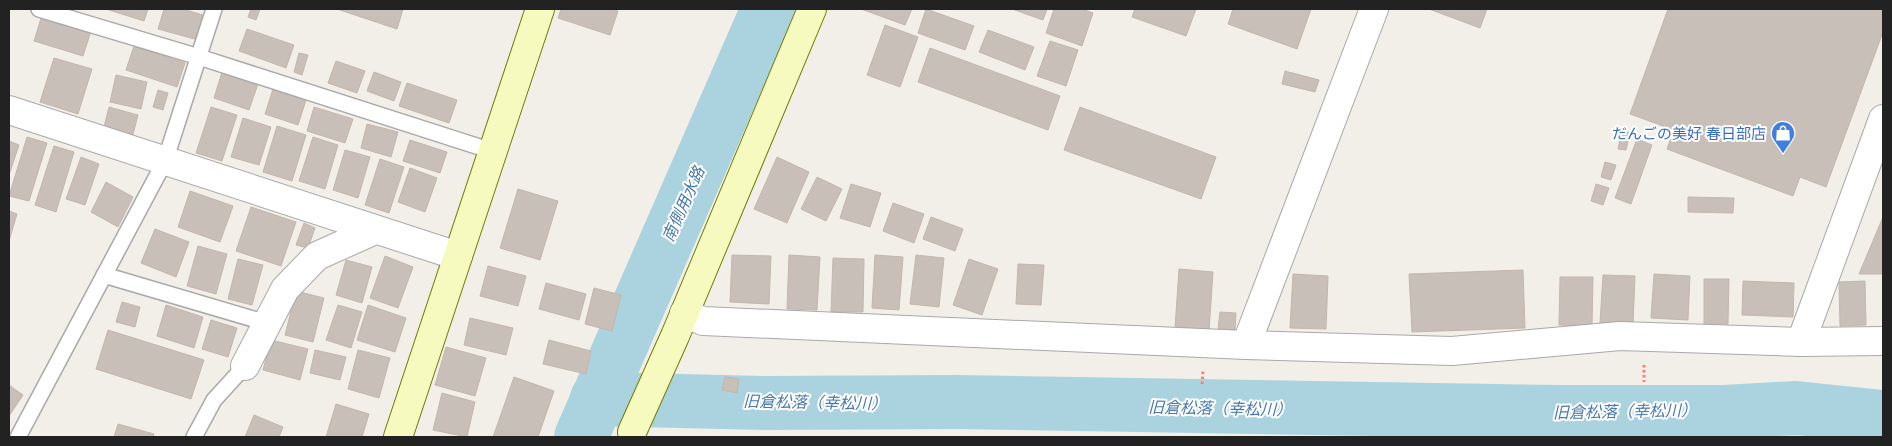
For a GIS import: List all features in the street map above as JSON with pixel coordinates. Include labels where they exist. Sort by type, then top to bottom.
[{"type":"street","points":[[398,437],[540,9]]},
{"type":"street","points":[[631,434],[812,9]]},
{"type":"street","points":[[1246,345],[1374,9]]},
{"type":"street","points":[[9,110],[458,256]]},
{"type":"street","points":[[1801,342],[1883,119]]},
{"type":"street","points":[[244,366],[285,289],[317,256],[376,230]]},
{"type":"street","points":[[679,324],[703,321],[1246,345],[1452,351],[1620,336],[1801,342],[1883,341]]},
{"type":"lane","points":[[39,9],[199,57],[492,151]]},
{"type":"lane","points":[[18,437],[166,161],[214,9]]},
{"type":"lane","points":[[104,275],[267,323]]},
{"type":"lane","points":[[194,437],[214,400],[244,366]]},
{"type":"building","points":[[106,9],[148,9],[144,21]]},
{"type":"building","points":[[164,9],[183,9],[206,16],[198,40],[158,29]]},
{"type":"building","points":[[251,9],[260,9],[256,20],[248,17]]},
{"type":"building","points":[[337,9],[403,9],[397,29]]},
{"type":"building","points":[[561,9],[611,9],[618,11],[610,35],[558,18]]},
{"type":"building","points":[[861,9],[912,9],[905,25]]},
{"type":"building","points":[[926,9],[974,26],[965,50],[918,33]]},
{"type":"building","points":[[1012,9],[1047,9],[1043,20]]},
{"type":"building","points":[[1054,9],[1082,9],[1093,13],[1082,46],[1046,33]]},
{"type":"building","points":[[1135,9],[1196,9],[1186,36],[1132,17]]},
{"type":"building","points":[[1233,9],[1311,9],[1297,49],[1228,24]]},
{"type":"building","points":[[1429,9],[1487,9],[1480,28]]},
{"type":"building","points":[[1668,9],[1883,9],[1883,32],[1826,187],[1800,177],[1793,196],[1667,149],[1674,130],[1630,114]]},
{"type":"building","points":[[42,15],[91,31],[83,56],[34,41]]},
{"type":"building","points":[[885,25],[918,37],[900,87],[867,75]]},
{"type":"building","points":[[247,29],[294,45],[286,68],[239,51]]},
{"type":"building","points":[[988,30],[1034,47],[1025,70],[979,52]]},
{"type":"building","points":[[1050,41],[1078,50],[1066,86],[1037,76]]},
{"type":"building","points":[[134,46],[185,63],[177,87],[126,70]]},
{"type":"building","points":[[930,48],[1060,96],[1048,130],[918,82]]},
{"type":"building","points":[[299,53],[308,55],[302,75],[294,72]]},
{"type":"building","points":[[54,58],[92,69],[78,114],[40,102]]},
{"type":"building","points":[[336,61],[365,71],[357,93],[328,83]]},
{"type":"building","points":[[1285,71],[1319,80],[1315,92],[1282,84]]},
{"type":"building","points":[[222,72],[258,84],[249,110],[214,98]]},
{"type":"building","points":[[374,72],[401,82],[394,101],[367,91]]},
{"type":"building","points":[[116,75],[147,82],[141,109],[110,102]]},
{"type":"building","points":[[407,83],[457,100],[449,123],[399,106]]},
{"type":"building","points":[[273,89],[306,100],[298,125],[265,114]]},
{"type":"building","points":[[158,90],[168,93],[163,110],[153,107]]},
{"type":"building","points":[[109,107],[138,115],[131,142],[102,135]]},
{"type":"building","points":[[211,107],[237,115],[222,161],[196,153]]},
{"type":"building","points":[[314,107],[353,119],[345,143],[307,131]]},
{"type":"building","points":[[1080,107],[1216,157],[1201,199],[1064,150]]},
{"type":"building","points":[[243,118],[271,127],[259,165],[231,157]]},
{"type":"building","points":[[367,124],[398,132],[391,157],[361,148]]},
{"type":"building","points":[[277,126],[306,135],[292,181],[263,172]]},
{"type":"building","points":[[1622,130],[1630,133],[1626,150],[1618,149]]},
{"type":"building","points":[[27,137],[47,143],[29,201],[9,196]]},
{"type":"building","points":[[313,137],[338,145],[325,189],[299,181]]},
{"type":"building","points":[[1637,139],[1652,145],[1631,204],[1615,198]]},
{"type":"building","points":[[410,140],[447,152],[440,173],[403,161]]},
{"type":"building","points":[[9,141],[19,145],[9,175]]},
{"type":"building","points":[[54,146],[74,152],[56,212],[35,205]]},
{"type":"building","points":[[345,150],[370,157],[358,198],[333,190]]},
{"type":"building","points":[[81,157],[99,164],[85,205],[66,199]]},
{"type":"building","points":[[777,157],[809,172],[787,223],[754,209]]},
{"type":"building","points":[[380,159],[404,167],[389,213],[365,205]]},
{"type":"building","points":[[1605,162],[1616,165],[1611,180],[1601,177]]},
{"type":"building","points":[[410,168],[437,178],[425,212],[398,202]]},
{"type":"building","points":[[817,177],[842,189],[826,221],[801,209]]},
{"type":"building","points":[[106,182],[133,197],[118,227],[91,212]]},
{"type":"building","points":[[851,184],[881,193],[870,227],[840,218]]},
{"type":"building","points":[[1596,184],[1609,188],[1603,205],[1591,201]]},
{"type":"building","points":[[518,189],[558,201],[540,260],[500,248]]},
{"type":"building","points":[[190,191],[233,206],[220,242],[178,227]]},
{"type":"building","points":[[1688,197],[1734,198],[1733,213],[1688,212]]},
{"type":"building","points":[[893,203],[924,214],[914,243],[883,231]]},
{"type":"building","points":[[251,207],[296,222],[281,266],[236,251]]},
{"type":"building","points":[[9,211],[17,214],[9,241]]},
{"type":"building","points":[[931,217],[963,229],[955,251],[923,239]]},
{"type":"building","points":[[1883,217],[1883,274],[1859,274]]},
{"type":"building","points":[[304,223],[315,228],[308,248],[296,245]]},
{"type":"building","points":[[155,229],[189,242],[176,277],[141,263]]},
{"type":"building","points":[[198,246],[227,254],[216,294],[187,286]]},
{"type":"building","points":[[732,255],[771,256],[769,304],[730,302]]},
{"type":"building","points":[[789,255],[820,257],[817,310],[787,309]]},
{"type":"building","points":[[875,255],[903,257],[899,310],[872,308]]},
{"type":"building","points":[[916,255],[944,258],[939,307],[910,304]]},
{"type":"building","points":[[385,256],[413,267],[398,308],[370,298]]},
{"type":"building","points":[[833,258],[864,259],[863,312],[831,312]]},
{"type":"building","points":[[238,259],[263,265],[252,305],[228,299]]},
{"type":"building","points":[[969,259],[998,269],[982,315],[953,305]]},
{"type":"building","points":[[346,260],[372,267],[362,303],[336,295]]},
{"type":"building","points":[[1018,264],[1044,265],[1041,305],[1016,304]]},
{"type":"building","points":[[488,266],[526,276],[518,306],[480,296]]},
{"type":"building","points":[[1179,269],[1213,272],[1209,331],[1175,328]]},
{"type":"building","points":[[1523,270],[1525,328],[1412,332],[1409,274]]},
{"type":"building","points":[[1293,274],[1328,276],[1326,329],[1290,328]]},
{"type":"building","points":[[1654,274],[1690,276],[1688,320],[1651,318]]},
{"type":"building","points":[[1603,275],[1635,276],[1633,324],[1600,323]]},
{"type":"building","points":[[1560,277],[1593,277],[1592,326],[1559,325]]},
{"type":"building","points":[[1704,279],[1729,279],[1728,324],[1704,324]]},
{"type":"building","points":[[1743,281],[1794,283],[1793,317],[1742,315]]},
{"type":"building","points":[[1865,281],[1866,325],[1840,326],[1839,282]]},
{"type":"building","points":[[546,283],[586,294],[579,320],[539,309]]},
{"type":"building","points":[[594,288],[621,295],[612,331],[585,324]]},
{"type":"building","points":[[296,291],[324,298],[313,342],[285,335]]},
{"type":"building","points":[[122,302],[140,307],[135,327],[116,322]]},
{"type":"building","points":[[166,305],[203,317],[194,348],[157,336]]},
{"type":"building","points":[[338,305],[362,312],[351,348],[326,340]]},
{"type":"building","points":[[368,305],[406,318],[395,352],[357,340]]},
{"type":"building","points":[[1220,312],[1236,313],[1235,330],[1218,329]]},
{"type":"building","points":[[470,318],[513,328],[506,355],[464,345]]},
{"type":"building","points":[[211,320],[237,328],[228,357],[202,349]]},
{"type":"building","points":[[108,330],[204,360],[191,399],[96,369]]},
{"type":"building","points":[[271,340],[308,349],[300,380],[263,370]]},
{"type":"building","points":[[549,340],[591,351],[586,374],[543,364]]},
{"type":"building","points":[[446,347],[486,358],[475,396],[435,385]]},
{"type":"building","points":[[315,350],[346,357],[340,380],[310,373]]},
{"type":"building","points":[[358,350],[390,358],[379,398],[348,389]]},
{"type":"building","points":[[514,377],[554,391],[538,437],[493,437]]},
{"type":"building","points":[[725,377],[739,379],[737,393],[722,390]]},
{"type":"building","points":[[9,385],[23,395],[9,416]]},
{"type":"building","points":[[442,393],[475,402],[467,437],[433,430]]},
{"type":"building","points":[[336,404],[369,414],[362,437],[326,437]]},
{"type":"building","points":[[254,415],[283,427],[279,437],[245,437]]},
{"type":"building","points":[[118,424],[154,434],[153,437],[114,437]]},
{"type":"waterway","name":"南側用水路","points":[[581,437],[768,9]]},
{"type":"waterway","name":"旧倉松落（幸松川）","points":[[597,399],[765,403],[955,402],[1560,412],[1724,412],[1796,408],[1883,417]]},
{"type":"place","name":"だんごの美好 春日部店","points":[[1783,154]]}]
